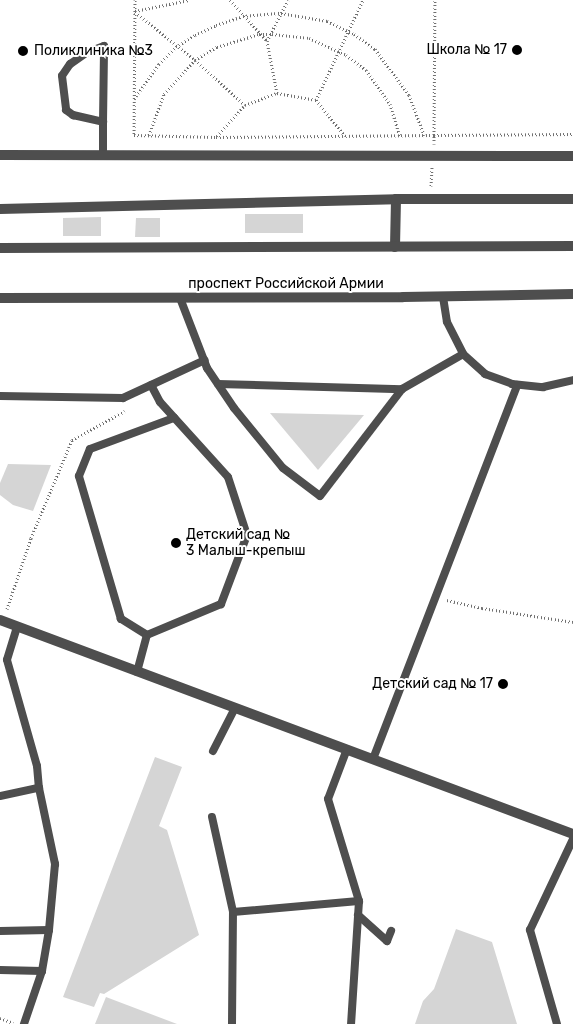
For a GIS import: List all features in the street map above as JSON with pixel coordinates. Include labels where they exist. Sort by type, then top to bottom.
[{"type":"street","points":[[0,155],[573,156]]},
{"type":"street","points":[[0,210],[396,199],[573,198]]},
{"type":"street","points":[[395,247],[396,199]]},
{"type":"street","points":[[0,248],[573,246]]},
{"type":"street","name":"проспект Российской Армии","points":[[0,298],[443,297],[573,294]]},
{"type":"street","points":[[1,620],[573,834]]},
{"type":"lane","points":[[103,155],[104,122],[104,46],[86,53],[70,64],[62,76],[66,110],[73,115],[104,122]]},
{"type":"lane","points":[[443,297],[447,322],[463,354],[485,374],[517,385],[543,388],[572,384]]},
{"type":"lane","points":[[180,298],[205,360],[234,408],[283,468],[320,496],[402,389],[463,354]]},
{"type":"lane","points":[[0,396],[123,398],[205,360]]},
{"type":"lane","points":[[218,384],[402,389]]},
{"type":"lane","points":[[147,635],[221,604],[247,535],[228,477],[160,402],[151,385]]},
{"type":"lane","points":[[373,759],[517,385]]},
{"type":"lane","points":[[147,635],[121,619],[79,476],[90,449],[174,418]]},
{"type":"lane","points":[[17,626],[7,660],[36,766],[54,864],[49,930],[42,971],[24,1024]]},
{"type":"lane","points":[[137,672],[147,635]]},
{"type":"lane","points":[[213,751],[235,708]]},
{"type":"lane","points":[[347,750],[328,799],[359,901],[351,1024]]},
{"type":"lane","points":[[0,796],[39,788]]},
{"type":"lane","points":[[212,817],[233,912],[232,1024]]},
{"type":"lane","points":[[557,1024],[530,930],[573,839]]},
{"type":"lane","points":[[233,912],[359,901]]},
{"type":"lane","points":[[358,915],[388,941],[391,931]]},
{"type":"lane","points":[[0,931],[49,930]]},
{"type":"lane","points":[[0,970],[42,971]]},
{"type":"path","points":[[135,0],[134,135],[216,137],[434,135],[435,0]]},
{"type":"path","points":[[135,11],[189,0]]},
{"type":"path","points":[[230,0],[267,41],[277,93]]},
{"type":"path","points":[[267,41],[288,0]]},
{"type":"path","points":[[316,100],[362,0]]},
{"type":"path","points":[[135,11],[176,47],[195,60],[245,105]]},
{"type":"path","points":[[134,100],[145,81],[176,47],[216,24],[243,16],[282,13],[327,21],[347,30],[375,49],[409,95],[424,135]]},
{"type":"path","points":[[149,135],[164,94],[195,60],[217,46],[259,34],[272,34],[309,38],[338,52],[366,70],[390,104],[400,136]]},
{"type":"path","points":[[216,137],[245,105],[277,93],[316,100],[345,136]]},
{"type":"path","points":[[1,620],[31,538],[72,440],[134,406],[129,395]]},
{"type":"path","points":[[434,599],[444,599],[482,608],[573,622]]},
{"type":"path","points":[[0,1018],[16,1024]]},
{"type":"shaded area","points":[[245,214],[303,214],[303,233],[245,233]]},
{"type":"shaded area","points":[[101,217],[101,236],[63,236],[63,218]]},
{"type":"shaded area","points":[[136,218],[160,218],[160,237],[135,237]]},
{"type":"shaded area","points":[[270,413],[364,415],[318,470]]},
{"type":"shaded area","points":[[8,464],[51,465],[33,511],[13,505],[0,495],[0,483]]},
{"type":"shaded area","points":[[155,757],[182,767],[159,826],[167,830],[199,935],[104,994],[100,993],[94,1007],[63,997]]},
{"type":"shaded area","points":[[456,929],[492,942],[517,1024],[415,1024],[423,1001],[434,989]]},
{"type":"shaded area","points":[[106,997],[177,1024],[95,1024]]},
{"type":"place","name":"Школа № 17","points":[[517,50]]},
{"type":"place","name":"Поликлиника №3","points":[[23,51]]},
{"type":"place","name":"Детский сад № 3 Малыш-крепыш","points":[[176,543]]},
{"type":"place","name":"Детский сад № 17","points":[[503,684]]}]
